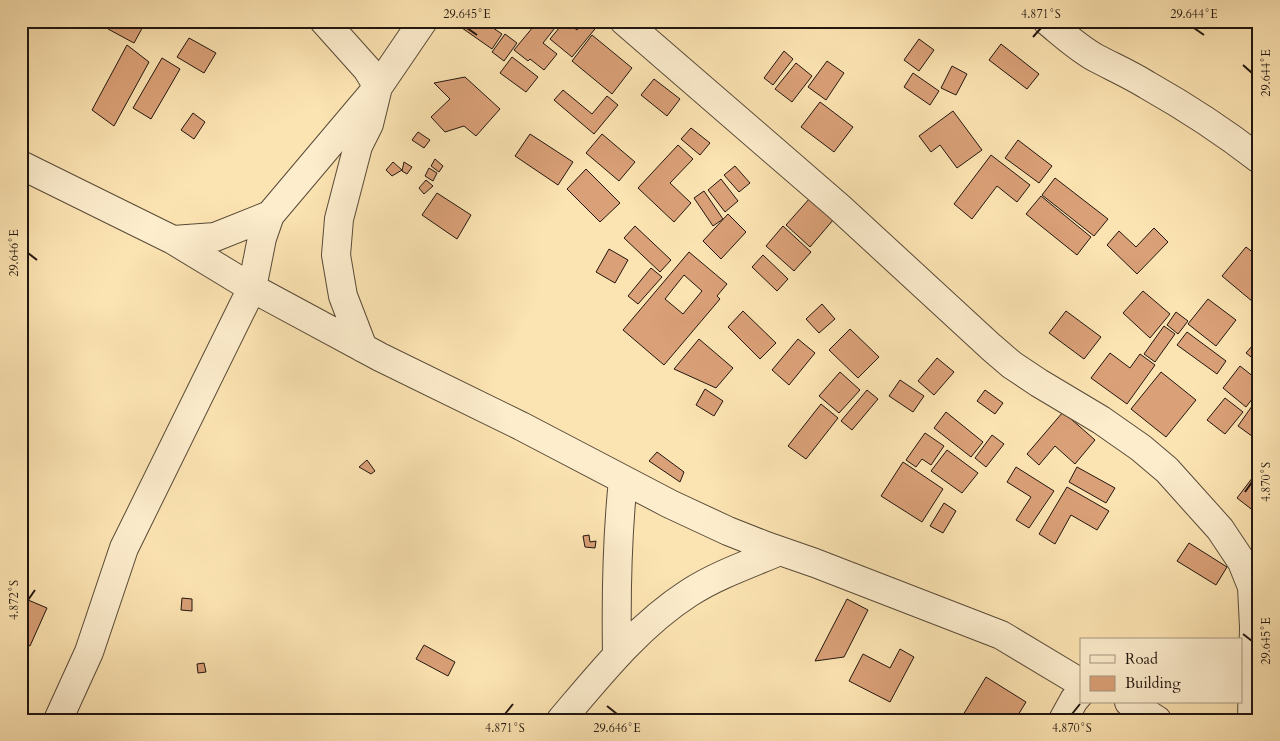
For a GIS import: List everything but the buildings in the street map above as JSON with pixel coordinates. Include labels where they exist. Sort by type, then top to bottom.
[{"type":"street","points":[[324,21],[367,69],[378,86],[369,124],[358,146],[338,219],[336,255],[343,296],[363,348]]},
{"type":"street","points":[[58,720],[89,652],[124,548],[252,288],[262,238],[270,215],[282,198],[378,86],[423,21]]},
{"type":"street","points":[[624,21],[838,207],[990,347],[1012,365],[1101,420],[1141,448],[1167,470],[1193,498],[1220,529],[1242,562],[1252,587],[1254,627],[1252,720]]},
{"type":"street","points":[[1047,21],[1070,41],[1096,58],[1125,72],[1176,102],[1259,159]]},
{"type":"street","points":[[21,165],[173,240],[252,288],[363,348],[521,426],[670,504],[728,531],[1001,635],[1080,682]]},
{"type":"street","points":[[173,240],[215,237],[270,215]]},
{"type":"street","points":[[616,654],[618,533],[623,480]]},
{"type":"street","points":[[561,720],[616,654],[660,614],[690,592],[721,575],[780,551]]},
{"type":"street","points":[[1063,720],[1080,693]]},
{"type":"street","points":[[1132,704],[1157,720]]}]
